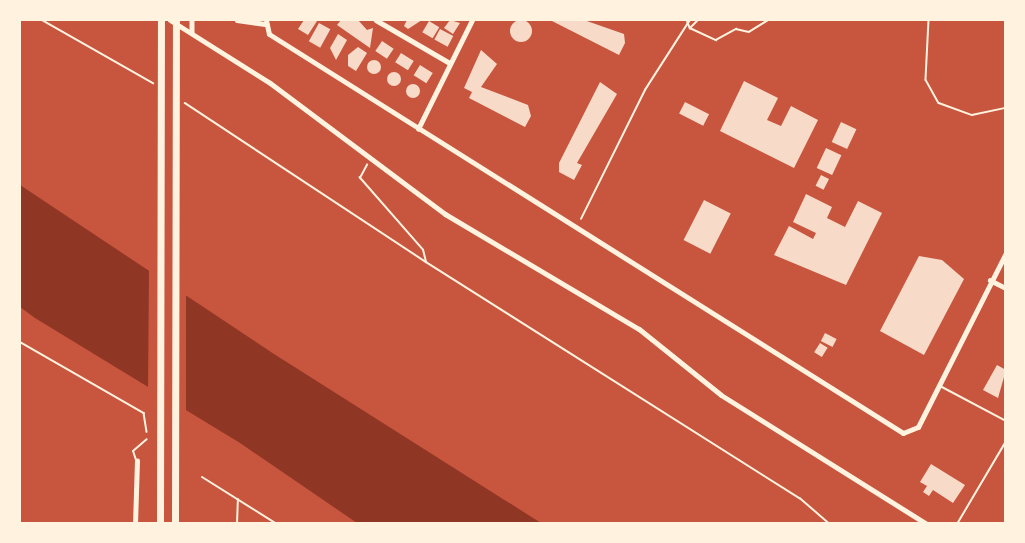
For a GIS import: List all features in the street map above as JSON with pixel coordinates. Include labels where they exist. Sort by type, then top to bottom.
[{"type":"highway","points":[[160,524],[161,20]]},
{"type":"highway","points":[[175,524],[176,20]]},
{"type":"street","points":[[170,20],[192,32],[371,158],[444,214],[621,317],[721,395],[927,524]]},
{"type":"street","points":[[192,20],[192,32]]},
{"type":"street","points":[[237,20],[265,22],[269,34],[898,431],[918,427],[1005,253]]},
{"type":"street","points":[[376,20],[450,63]]},
{"type":"street","points":[[418,129],[472,20]]},
{"type":"street","points":[[990,280],[1005,288]]},
{"type":"street","points":[[135,524],[137,461]]},
{"type":"lane","points":[[940,386],[1005,421]]},
{"type":"lane","points":[[137,461],[133,451],[147,439]]},
{"type":"lane","points":[[959,523],[1005,441]]},
{"type":"lane","points":[[202,477],[277,524]]},
{"type":"lane","points":[[237,524],[238,499]]},
{"type":"path","points":[[42,20],[158,87]]},
{"type":"path","points":[[689,20],[690,28]]},
{"type":"path","points":[[581,219],[645,90],[689,20]]},
{"type":"path","points":[[690,28],[698,20]]},
{"type":"path","points":[[690,28],[716,40],[736,29],[749,32],[768,20]]},
{"type":"path","points":[[929,20],[926,80],[939,104],[972,115],[1005,108]]},
{"type":"path","points":[[177,98],[426,262],[800,498],[830,524]]},
{"type":"path","points":[[371,158],[360,178],[423,250],[426,262]]},
{"type":"path","points":[[20,342],[144,413],[147,439]]},
{"type":"shaded area","points":[[20,185],[274,354],[541,523],[357,523],[240,443],[35,318],[20,307]]},
{"type":"pier","points":[[149,267],[186,292],[186,414],[148,391]]},
{"type":"building","points":[[304,20],[317,21],[308,35],[298,29]]},
{"type":"building","points":[[341,20],[358,20],[367,30],[373,28],[370,48],[337,25]]},
{"type":"building","points":[[407,20],[422,20],[408,29],[404,26]]},
{"type":"building","points":[[450,20],[460,23],[453,34],[444,28]]},
{"type":"building","points":[[521,20],[529,23],[532,31],[529,39],[521,42],[513,39],[510,31],[513,23]]},
{"type":"building","points":[[550,20],[584,20],[624,34],[625,43],[619,55]]},
{"type":"building","points":[[429,21],[439,27],[433,38],[422,32]]},
{"type":"building","points":[[319,23],[330,29],[320,48],[309,41]]},
{"type":"building","points":[[440,29],[453,36],[448,47],[434,40]]},
{"type":"building","points":[[338,34],[347,40],[336,60],[330,48]]},
{"type":"building","points":[[382,41],[394,49],[387,59],[375,51]]},
{"type":"building","points":[[358,47],[367,53],[356,71],[348,66],[348,55]]},
{"type":"building","points":[[481,50],[497,64],[481,87],[528,105],[531,116],[525,127],[469,98],[472,92],[464,88]]},
{"type":"building","points":[[401,53],[414,61],[408,70],[395,62]]},
{"type":"building","points":[[371,60],[377,60],[381,67],[377,74],[371,74],[367,70],[367,64]]},
{"type":"building","points":[[420,65],[433,73],[426,83],[414,75]]},
{"type":"building","points":[[391,72],[397,72],[401,79],[397,86],[391,86],[387,82],[387,76]]},
{"type":"building","points":[[744,81],[778,98],[767,120],[781,126],[791,106],[818,120],[794,168],[720,131]]},
{"type":"building","points":[[600,82],[617,94],[577,163],[582,165],[574,180],[559,172],[559,163]]},
{"type":"building","points":[[410,84],[416,84],[420,91],[416,98],[410,98],[406,94],[406,88]]},
{"type":"building","points":[[685,102],[709,114],[703,126],[679,114]]},
{"type":"building","points":[[841,122],[856,129],[847,149],[832,142]]},
{"type":"building","points":[[826,148],[841,155],[832,175],[817,168]]},
{"type":"building","points":[[821,175],[829,179],[824,190],[816,186]]},
{"type":"building","points":[[806,194],[832,207],[827,218],[845,227],[858,201],[882,213],[846,285],[774,255],[789,226],[813,239],[816,233],[793,222]]},
{"type":"building","points":[[704,200],[731,214],[710,254],[684,240]]},
{"type":"building","points":[[919,256],[942,260],[964,279],[924,355],[880,331]]},
{"type":"building","points":[[825,333],[837,339],[832,347],[821,341]]},
{"type":"building","points":[[820,343],[828,348],[822,357],[814,352]]},
{"type":"building","points":[[997,365],[1006,370],[998,398],[983,390]]},
{"type":"building","points":[[931,464],[965,485],[953,503],[933,490],[929,496],[923,492],[927,486],[920,482]]}]
